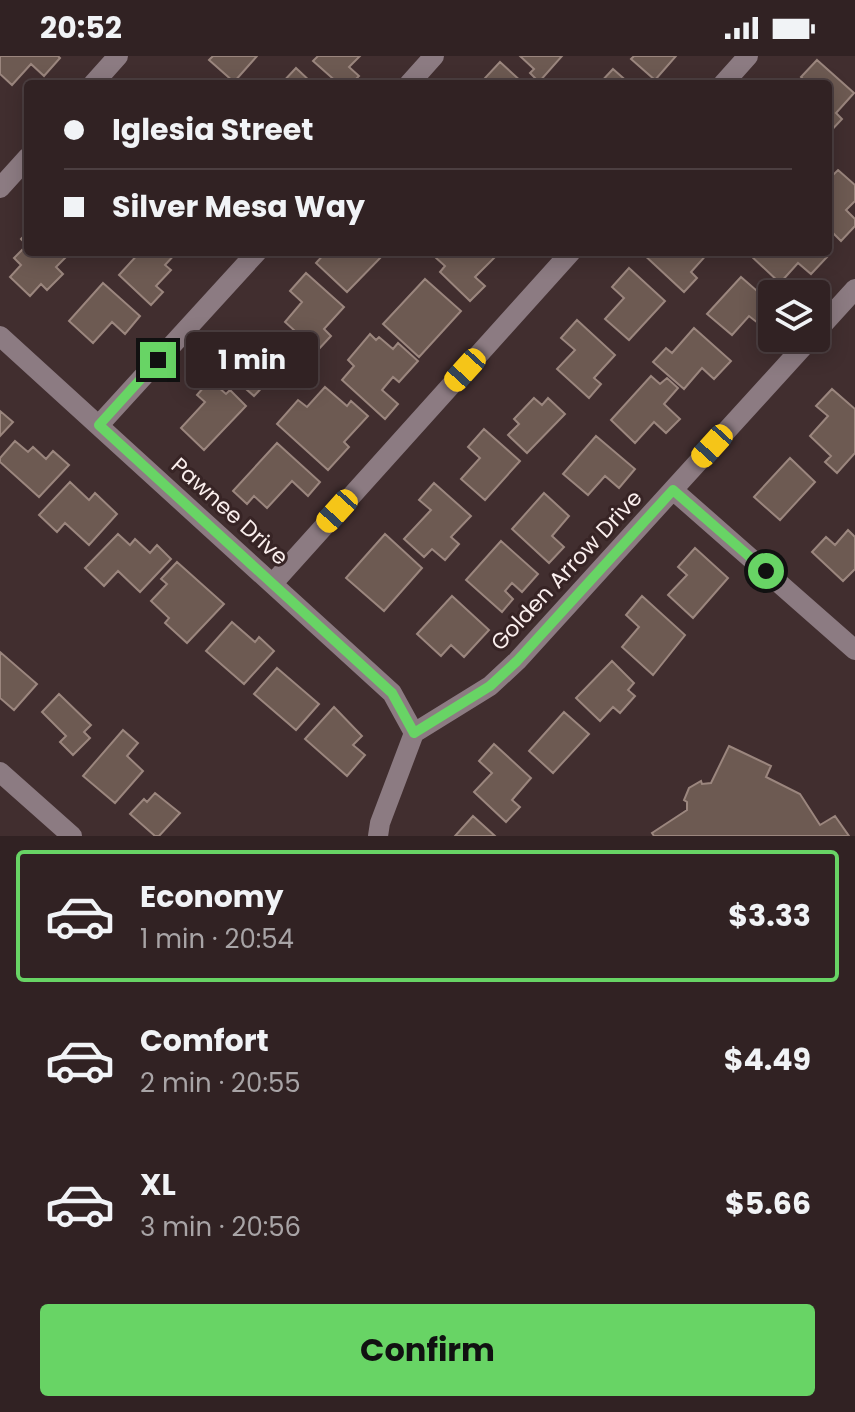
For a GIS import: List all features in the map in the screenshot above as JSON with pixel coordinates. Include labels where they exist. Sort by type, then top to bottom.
[{"type":"street","points":[[97,80],[118,56]]},
{"type":"street","points":[[413,80],[434,56]]},
{"type":"street","points":[[727,80],[748,56]]},
{"type":"street","points":[[0,188],[24,161]]},
{"type":"street","points":[[99,425],[253,256]]},
{"type":"street","points":[[274,582],[567,256]]},
{"type":"street","points":[[830,317],[855,289]]},
{"type":"street","name":"Pawnee Drive","points":[[0,336],[274,582],[392,693],[414,733]]},
{"type":"street","name":"Golden Arrow Drive","points":[[414,733],[490,686],[517,661],[798,352]]},
{"type":"street","points":[[673,490],[854,646]]},
{"type":"street","points":[[378,836],[380,823],[414,733]]},
{"type":"street","points":[[0,772],[72,836]]},
{"type":"building","points":[[0,56],[60,58],[44,76],[31,64],[12,85],[0,74]]},
{"type":"building","points":[[213,56],[257,56],[236,80],[232,80],[209,60]]},
{"type":"building","points":[[318,56],[360,56],[349,67],[359,76],[355,80],[334,80],[313,61]]},
{"type":"building","points":[[520,56],[562,56],[541,80],[530,73],[534,69]]},
{"type":"building","points":[[634,56],[676,56],[655,80],[631,59]]},
{"type":"building","points":[[817,60],[854,93],[836,113],[842,119],[832,130],[832,80],[804,80],[801,77]]},
{"type":"building","points":[[500,62],[520,80],[488,80],[485,78]]},
{"type":"building","points":[[296,68],[309,80],[285,80]]},
{"type":"building","points":[[613,69],[625,80],[603,80]]},
{"type":"building","points":[[838,170],[855,185],[855,201],[846,210],[855,219],[855,226],[841,241],[832,232],[832,176]]},
{"type":"building","points":[[24,248],[24,256],[67,256],[56,267],[63,274],[47,290],[41,284],[30,296],[10,277],[21,265],[14,258]]},
{"type":"building","points":[[136,256],[173,256],[165,265],[171,270],[156,286],[163,292],[151,305],[119,275]]},
{"type":"building","points":[[322,256],[382,256],[347,292],[316,263]]},
{"type":"building","points":[[496,256],[475,277],[485,286],[470,301],[440,272],[445,266],[435,257]]},
{"type":"building","points":[[645,256],[705,256],[691,272],[697,278],[684,292]]},
{"type":"building","points":[[751,256],[827,257],[811,274],[798,263],[783,280],[777,280]]},
{"type":"building","points":[[629,268],[665,301],[629,340],[605,319],[624,298],[612,287]]},
{"type":"building","points":[[306,273],[344,307],[324,329],[331,336],[317,351],[285,322],[302,302],[290,291]]},
{"type":"building","points":[[741,277],[758,292],[758,323],[749,316],[732,335],[707,314]]},
{"type":"building","points":[[425,279],[461,311],[419,357],[383,324]]},
{"type":"building","points":[[103,283],[140,316],[125,334],[112,322],[93,343],[69,321]]},
{"type":"building","points":[[577,320],[615,355],[594,378],[601,384],[589,398],[557,369],[575,350],[561,338]]},
{"type":"building","points":[[694,328],[731,361],[714,379],[702,368],[684,389],[653,362],[666,348],[672,353]]},
{"type":"building","points":[[370,334],[376,340],[379,337],[393,349],[398,343],[418,361],[399,382],[393,377],[382,390],[398,404],[385,419],[342,380],[354,366],[348,360]]},
{"type":"building","points":[[270,336],[298,361],[276,385],[270,379],[254,396],[222,368],[237,352],[247,362]]},
{"type":"building","points":[[651,376],[660,384],[667,378],[678,388],[664,404],[680,419],[666,433],[654,422],[635,443],[611,420]]},
{"type":"building","points":[[210,380],[226,394],[230,390],[246,406],[204,450],[181,428],[205,402],[197,395]]},
{"type":"building","points":[[325,387],[347,406],[351,401],[368,416],[344,442],[349,447],[328,470],[277,424],[298,400],[307,407]]},
{"type":"building","points":[[832,389],[855,409],[855,453],[837,473],[825,462],[831,456],[810,436],[828,416],[816,406]]},
{"type":"building","points":[[534,398],[542,405],[548,398],[565,414],[527,453],[508,435],[519,424],[514,419]]},
{"type":"building","points":[[0,411],[13,422],[0,436]]},
{"type":"building","points":[[484,429],[520,461],[485,500],[461,479],[480,458],[468,447]]},
{"type":"building","points":[[596,436],[635,469],[619,488],[605,476],[588,495],[563,474]]},
{"type":"building","points":[[15,441],[28,452],[33,447],[46,459],[53,451],[69,465],[39,497],[0,462]]},
{"type":"building","points":[[277,443],[320,482],[308,496],[292,481],[267,508],[254,496],[247,504],[233,491]]},
{"type":"building","points":[[790,458],[815,482],[780,520],[754,497]]},
{"type":"building","points":[[70,482],[89,500],[95,493],[117,514],[89,545],[65,523],[57,532],[39,515]]},
{"type":"building","points":[[434,483],[471,516],[451,537],[459,544],[445,560],[432,549],[424,557],[404,539],[431,510],[419,500]]},
{"type":"building","points":[[544,493],[569,516],[552,536],[564,547],[549,563],[512,529]]},
{"type":"building","points":[[848,530],[855,537],[855,569],[843,581],[812,552],[826,537],[835,545]]},
{"type":"building","points":[[118,534],[130,545],[135,539],[150,553],[157,545],[171,559],[140,592],[118,571],[104,586],[85,568]]},
{"type":"building","points":[[385,534],[422,568],[384,611],[346,578]]},
{"type":"building","points":[[501,541],[538,574],[522,592],[512,583],[505,591],[513,599],[502,612],[466,580]]},
{"type":"building","points":[[695,548],[728,578],[693,618],[668,595],[687,575],[678,567]]},
{"type":"building","points":[[177,562],[224,604],[187,643],[165,623],[169,618],[151,601],[167,584],[161,579]]},
{"type":"building","points":[[452,596],[489,630],[464,657],[451,645],[441,656],[417,634]]},
{"type":"building","points":[[642,596],[685,635],[653,675],[622,647],[639,627],[626,615]]},
{"type":"building","points":[[232,622],[255,642],[259,637],[274,651],[244,684],[206,651]]},
{"type":"building","points":[[0,652],[37,684],[14,710],[0,698]]},
{"type":"building","points":[[612,661],[634,683],[628,690],[635,696],[620,713],[613,707],[600,721],[576,698]]},
{"type":"building","points":[[277,668],[319,704],[296,730],[254,694]]},
{"type":"building","points":[[59,694],[91,725],[84,732],[90,738],[73,755],[60,742],[66,736],[42,712]]},
{"type":"building","points":[[334,707],[362,736],[353,745],[365,755],[347,776],[305,739]]},
{"type":"building","points":[[564,712],[589,734],[553,773],[529,751]]},
{"type":"building","points":[[123,730],[138,743],[127,756],[143,771],[115,803],[83,776]]},
{"type":"building","points":[[494,744],[531,778],[512,800],[520,807],[506,822],[474,792],[492,773],[479,761]]},
{"type":"building","points":[[729,746],[771,766],[766,777],[800,794],[820,825],[835,816],[849,836],[654,836],[652,833],[687,810],[684,800],[689,788],[701,781],[702,784],[711,783]]},
{"type":"building","points":[[155,793],[180,813],[159,836],[155,836],[130,814],[144,799],[147,802]]},
{"type":"building","points":[[473,816],[495,836],[455,836]]},
{"type":"route","points":[[158,360],[99,425],[392,693],[414,733],[490,686],[517,661],[673,490],[766,571]]}]
